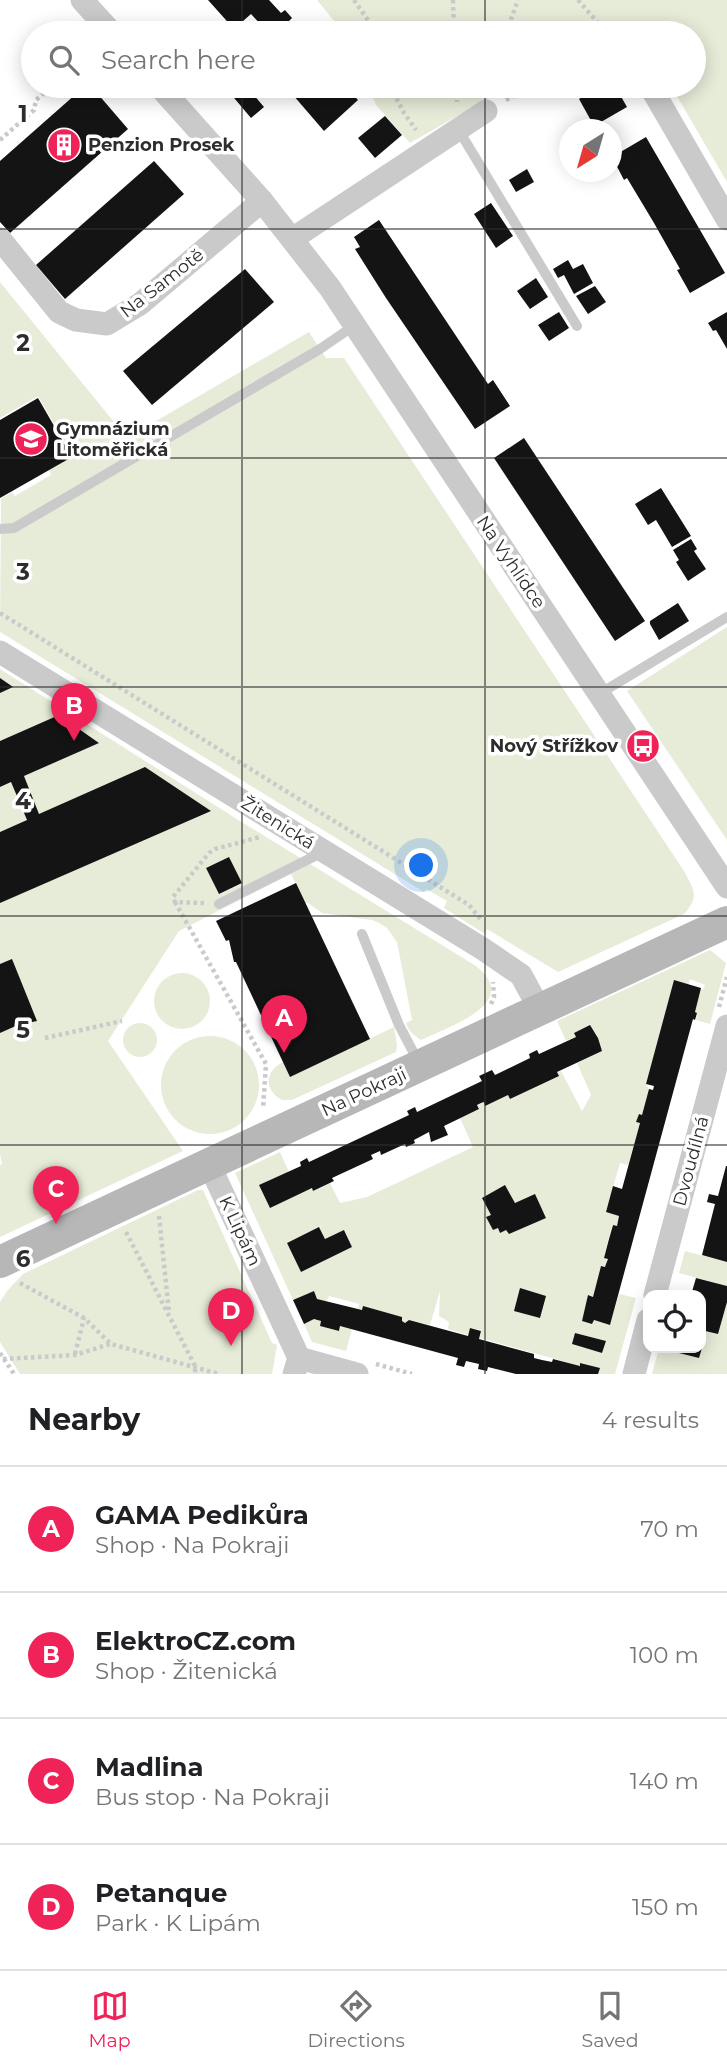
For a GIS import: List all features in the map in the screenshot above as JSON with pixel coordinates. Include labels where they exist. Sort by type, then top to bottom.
[{"type":"street","points":[[82,0],[101,21]]},
{"type":"street","name":"Na Vyhlídce","points":[[170,98],[262,201],[330,288],[727,887]]},
{"type":"street","points":[[657,98],[727,219]]},
{"type":"street","points":[[292,239],[486,110]]},
{"type":"street","name":"Na Samotě","points":[[0,239],[59,312],[76,320],[107,324],[140,304],[262,201]]},
{"type":"street","name":"Žitenická","points":[[0,652],[473,943],[521,975],[540,1010]]},
{"type":"street","name":"Na Pokraji","points":[[1,1262],[727,922]]},
{"type":"street","name":"Dvoudílná","points":[[656,1290],[727,1026]]},
{"type":"street","name":"K Lipám","points":[[209,1164],[297,1366]]},
{"type":"street","points":[[634,1374],[643,1339]]},
{"type":"street","points":[[297,1366],[357,1374]]},
{"type":"lane","points":[[458,129],[577,326]]},
{"type":"lane","points":[[0,529],[14,527],[320,349],[355,325]]},
{"type":"lane","points":[[599,694],[727,617]]},
{"type":"lane","points":[[219,904],[324,852]]},
{"type":"lane","points":[[362,934],[399,1025],[420,1066]]},
{"type":"path","points":[[354,0],[369,21]]},
{"type":"path","points":[[453,0],[454,21]]},
{"type":"path","points":[[510,21],[518,0]]},
{"type":"path","points":[[578,0],[596,21]]},
{"type":"path","points":[[0,140],[33,110],[38,98]]},
{"type":"path","points":[[396,98],[404,113],[430,147]]},
{"type":"path","points":[[486,110],[509,98]]},
{"type":"path","points":[[0,613],[469,905],[486,929]]},
{"type":"path","points":[[263,1114],[266,1063],[173,897],[215,849],[269,834]]},
{"type":"path","points":[[175,902],[219,904]]},
{"type":"path","points":[[45,1038],[122,1021]]},
{"type":"path","points":[[158,1205],[169,1316]]},
{"type":"path","points":[[121,1221],[195,1371]]},
{"type":"path","points":[[1,1262],[8,1276],[84,1318],[111,1344],[195,1371],[219,1374]]},
{"type":"path","points":[[75,1355],[84,1318]]},
{"type":"path","points":[[1,1356],[75,1355],[111,1344]]},
{"type":"path","points":[[1,1356],[14,1374]]},
{"type":"green space","points":[[317,0],[727,0],[727,182],[678,98],[706,98],[706,21],[334,21]]},
{"type":"green space","points":[[373,98],[489,98],[410,143],[376,105]]},
{"type":"green space","points":[[0,282],[127,438],[309,332],[326,358],[344,358],[684,871],[694,897],[684,914],[558,972],[487,929],[485,934],[444,908],[447,901],[426,889],[424,892],[0,632],[1,499],[12,492],[15,496],[51,475],[49,470],[73,456],[38,396],[0,418]]},
{"type":"green space","points":[[727,627],[727,840],[627,691]]},
{"type":"green space","points":[[0,669],[476,966],[488,979],[491,991],[486,1002],[463,1021],[421,1040],[410,1031],[406,1023],[412,1020],[397,942],[387,928],[372,920],[322,913],[305,903],[291,874],[179,931],[108,1041],[183,1151],[0,1237],[0,1033],[37,1021],[12,960],[0,964],[0,903],[39,814],[24,776],[99,743],[59,715],[0,741]],"holes":[[[229,857],[242,884],[219,894],[206,868]]]},
{"type":"green space","points":[[11,782],[27,820],[0,832],[0,787]]},
{"type":"green space","points":[[710,950],[726,963],[710,1024],[696,1020],[695,1011],[700,989],[703,990],[705,985],[690,979],[688,985],[674,981],[646,1084],[649,1089],[642,1115],[639,1114],[636,1122],[640,1123],[628,1165],[620,1163],[606,1212],[619,1216],[617,1226],[612,1225],[604,1257],[608,1259],[605,1267],[601,1266],[593,1297],[589,1295],[582,1321],[592,1324],[593,1320],[610,1325],[619,1294],[636,1298],[615,1374],[598,1374],[599,1368],[581,1363],[580,1366],[480,1338],[481,1330],[470,1328],[468,1335],[448,1329],[449,1322],[439,1316],[440,1291],[430,1325],[409,1320],[405,1323],[401,1321],[402,1317],[358,1309],[359,1304],[329,1296],[326,1302],[317,1300],[314,1291],[293,1300],[235,1173],[280,1152],[289,1172],[314,1191],[330,1183],[340,1203],[367,1197],[473,1147],[460,1118],[479,1109],[478,1105],[484,1102],[486,1105],[508,1095],[510,1099],[558,1076],[557,1072],[561,1071],[582,1111],[591,1095],[577,1063],[602,1051],[597,1035],[590,1026],[566,1041],[557,1021]],"holes":[[[505,1186],[515,1203],[535,1195],[546,1217],[509,1234],[506,1230],[493,1230],[487,1217],[491,1215],[482,1198]],[[322,1226],[320,1228],[325,1239],[345,1230],[352,1247],[301,1272],[287,1243]],[[575,1333],[606,1341],[602,1353],[573,1345]]]},
{"type":"green space","points":[[182,973],[193,975],[202,981],[208,990],[208,1012],[202,1021],[193,1027],[182,1029],[171,1027],[162,1021],[156,1012],[154,1001],[156,990],[162,981],[171,975]]},
{"type":"green space","points":[[140,1023],[152,1028],[157,1040],[152,1052],[140,1057],[128,1052],[123,1040],[128,1028]]},
{"type":"green space","points":[[394,1027],[396,1052],[292,1100],[282,1100],[269,1086],[272,1071],[283,1062],[291,1076]]},
{"type":"green space","points":[[210,1036],[229,1040],[245,1050],[255,1066],[259,1085],[255,1104],[245,1120],[229,1130],[210,1134],[191,1130],[175,1120],[165,1104],[161,1085],[165,1066],[175,1050],[191,1040]]},
{"type":"green space","points":[[198,1190],[203,1190],[272,1343],[277,1345],[272,1374],[20,1374],[0,1342],[0,1302],[23,1274]]},
{"type":"green space","points":[[685,1251],[727,1262],[727,1286],[679,1273]]},
{"type":"green space","points":[[727,1302],[727,1374],[652,1374],[658,1353],[679,1353],[699,1358],[700,1353],[706,1353],[706,1331],[718,1334]]},
{"type":"green space","points":[[314,1319],[321,1321],[320,1326],[339,1331],[341,1326],[352,1329],[346,1351],[312,1342],[304,1324]]},
{"type":"building","points":[[208,0],[269,0],[281,13],[285,10],[292,18],[289,21],[257,21],[251,14],[243,21],[227,21]]},
{"type":"building","name":"Penzion Prosek","points":[[71,98],[101,98],[128,129],[10,233],[0,222],[0,161]]},
{"type":"building","points":[[234,98],[256,98],[264,107],[251,118]]},
{"type":"building","points":[[296,98],[356,98],[358,100],[324,131]]},
{"type":"building","points":[[581,98],[622,98],[627,107],[606,119],[590,119]]},
{"type":"building","points":[[385,116],[402,135],[375,158],[358,138]]},
{"type":"building","points":[[646,137],[725,273],[690,293],[654,223],[627,178],[624,180],[622,176],[622,151]]},
{"type":"building","points":[[154,161],[184,194],[65,299],[36,265]]},
{"type":"building","points":[[527,169],[534,182],[516,192],[509,180]]},
{"type":"building","points":[[491,203],[513,236],[496,248],[474,214]]},
{"type":"building","points":[[379,220],[488,384],[493,380],[510,406],[475,429],[355,249],[360,247],[354,237]]},
{"type":"building","points":[[568,260],[573,269],[583,264],[593,283],[574,294],[564,275],[558,278],[553,269]]},
{"type":"building","points":[[245,269],[274,302],[152,405],[123,371]]},
{"type":"building","points":[[536,278],[548,297],[530,309],[517,291]]},
{"type":"building","points":[[595,286],[606,302],[588,314],[576,296]]},
{"type":"building","points":[[559,312],[569,328],[549,341],[538,325]]},
{"type":"building","points":[[727,312],[727,349],[716,330],[713,331],[708,323]]},
{"type":"building","name":"Gymnázium Litoměřická","points":[[38,398],[72,457],[0,498],[0,420]]},
{"type":"building","points":[[524,438],[645,621],[615,641],[494,458]]},
{"type":"building","points":[[661,488],[691,536],[672,547],[656,520],[648,525],[635,504]]},
{"type":"building","points":[[691,539],[697,549],[694,551],[706,569],[688,581],[676,562],[679,560],[673,550]]},
{"type":"building","points":[[678,603],[689,621],[659,640],[650,621]]},
{"type":"building","points":[[0,678],[13,687],[0,693]]},
{"type":"building","points":[[59,715],[99,743],[24,776],[39,814],[145,767],[211,811],[0,903],[0,832],[27,820],[11,782],[0,787],[0,741]]},
{"type":"building","points":[[229,857],[242,883],[219,894],[206,868]]},
{"type":"building","points":[[296,883],[370,1039],[290,1077],[234,962],[229,940],[226,941],[216,921]]},
{"type":"building","points":[[12,959],[37,1021],[0,1033],[0,964]]},
{"type":"building","points":[[674,980],[701,988],[695,1012],[697,1013],[695,1020],[693,1019],[610,1325],[594,1320],[592,1324],[582,1321],[588,1295],[593,1297],[601,1266],[605,1267],[608,1259],[604,1258],[609,1239],[613,1225],[617,1226],[619,1216],[606,1212],[613,1186],[622,1189],[640,1123],[636,1122],[639,1114],[642,1115],[649,1089],[653,1090],[654,1086],[646,1084]]},
{"type":"building","points":[[590,1025],[602,1051],[557,1072],[559,1076],[510,1099],[508,1095],[485,1106],[484,1102],[481,1103],[477,1105],[479,1109],[444,1126],[448,1135],[431,1142],[429,1132],[406,1147],[405,1144],[381,1155],[380,1151],[371,1155],[373,1159],[332,1178],[334,1181],[313,1191],[312,1188],[270,1208],[259,1185],[301,1166],[300,1162],[307,1158],[309,1162],[409,1115],[407,1111],[415,1107],[417,1112],[482,1081],[479,1076],[492,1070],[495,1075],[530,1058],[529,1054],[537,1050],[539,1054],[576,1037],[574,1033]]},
{"type":"building","points":[[726,1166],[727,1262],[702,1255],[715,1204],[707,1202],[709,1194],[718,1196]]},
{"type":"building","points":[[505,1185],[515,1203],[535,1194],[546,1218],[509,1234],[506,1230],[500,1233],[498,1228],[493,1230],[486,1217],[491,1215],[482,1198]]},
{"type":"building","points":[[319,1227],[325,1239],[344,1230],[352,1247],[301,1272],[287,1243]]},
{"type":"building","points":[[696,1278],[727,1286],[727,1302],[718,1334],[706,1331],[706,1290],[692,1290]]},
{"type":"building","points":[[520,1288],[546,1296],[540,1318],[514,1311]]},
{"type":"building","points":[[314,1291],[317,1299],[362,1310],[363,1306],[402,1317],[405,1323],[409,1320],[468,1336],[470,1328],[481,1331],[479,1339],[534,1354],[534,1358],[600,1368],[598,1374],[516,1374],[488,1367],[487,1371],[478,1369],[479,1364],[466,1361],[464,1367],[456,1365],[458,1358],[340,1326],[339,1331],[320,1326],[321,1321],[314,1319],[304,1324],[293,1300]]},
{"type":"building","points":[[575,1333],[606,1341],[602,1353],[572,1344]]},
{"type":"building","points":[[679,1353],[700,1353],[699,1358]]},
{"type":"place","name":"Penzion Prosek","points":[[64,145]]},
{"type":"place","name":"Gymnázium Litoměřická","points":[[31,439]]},
{"type":"place","name":"ElektroCZ.com","points":[[74,741]]},
{"type":"place","name":"Nový Střížkov","points":[[643,746]]},
{"type":"place","name":"GAMA Pedikůra","points":[[284,1053]]},
{"type":"place","name":"Madlina","points":[[56,1224]]},
{"type":"place","name":"Petanque","points":[[231,1346]]}]
